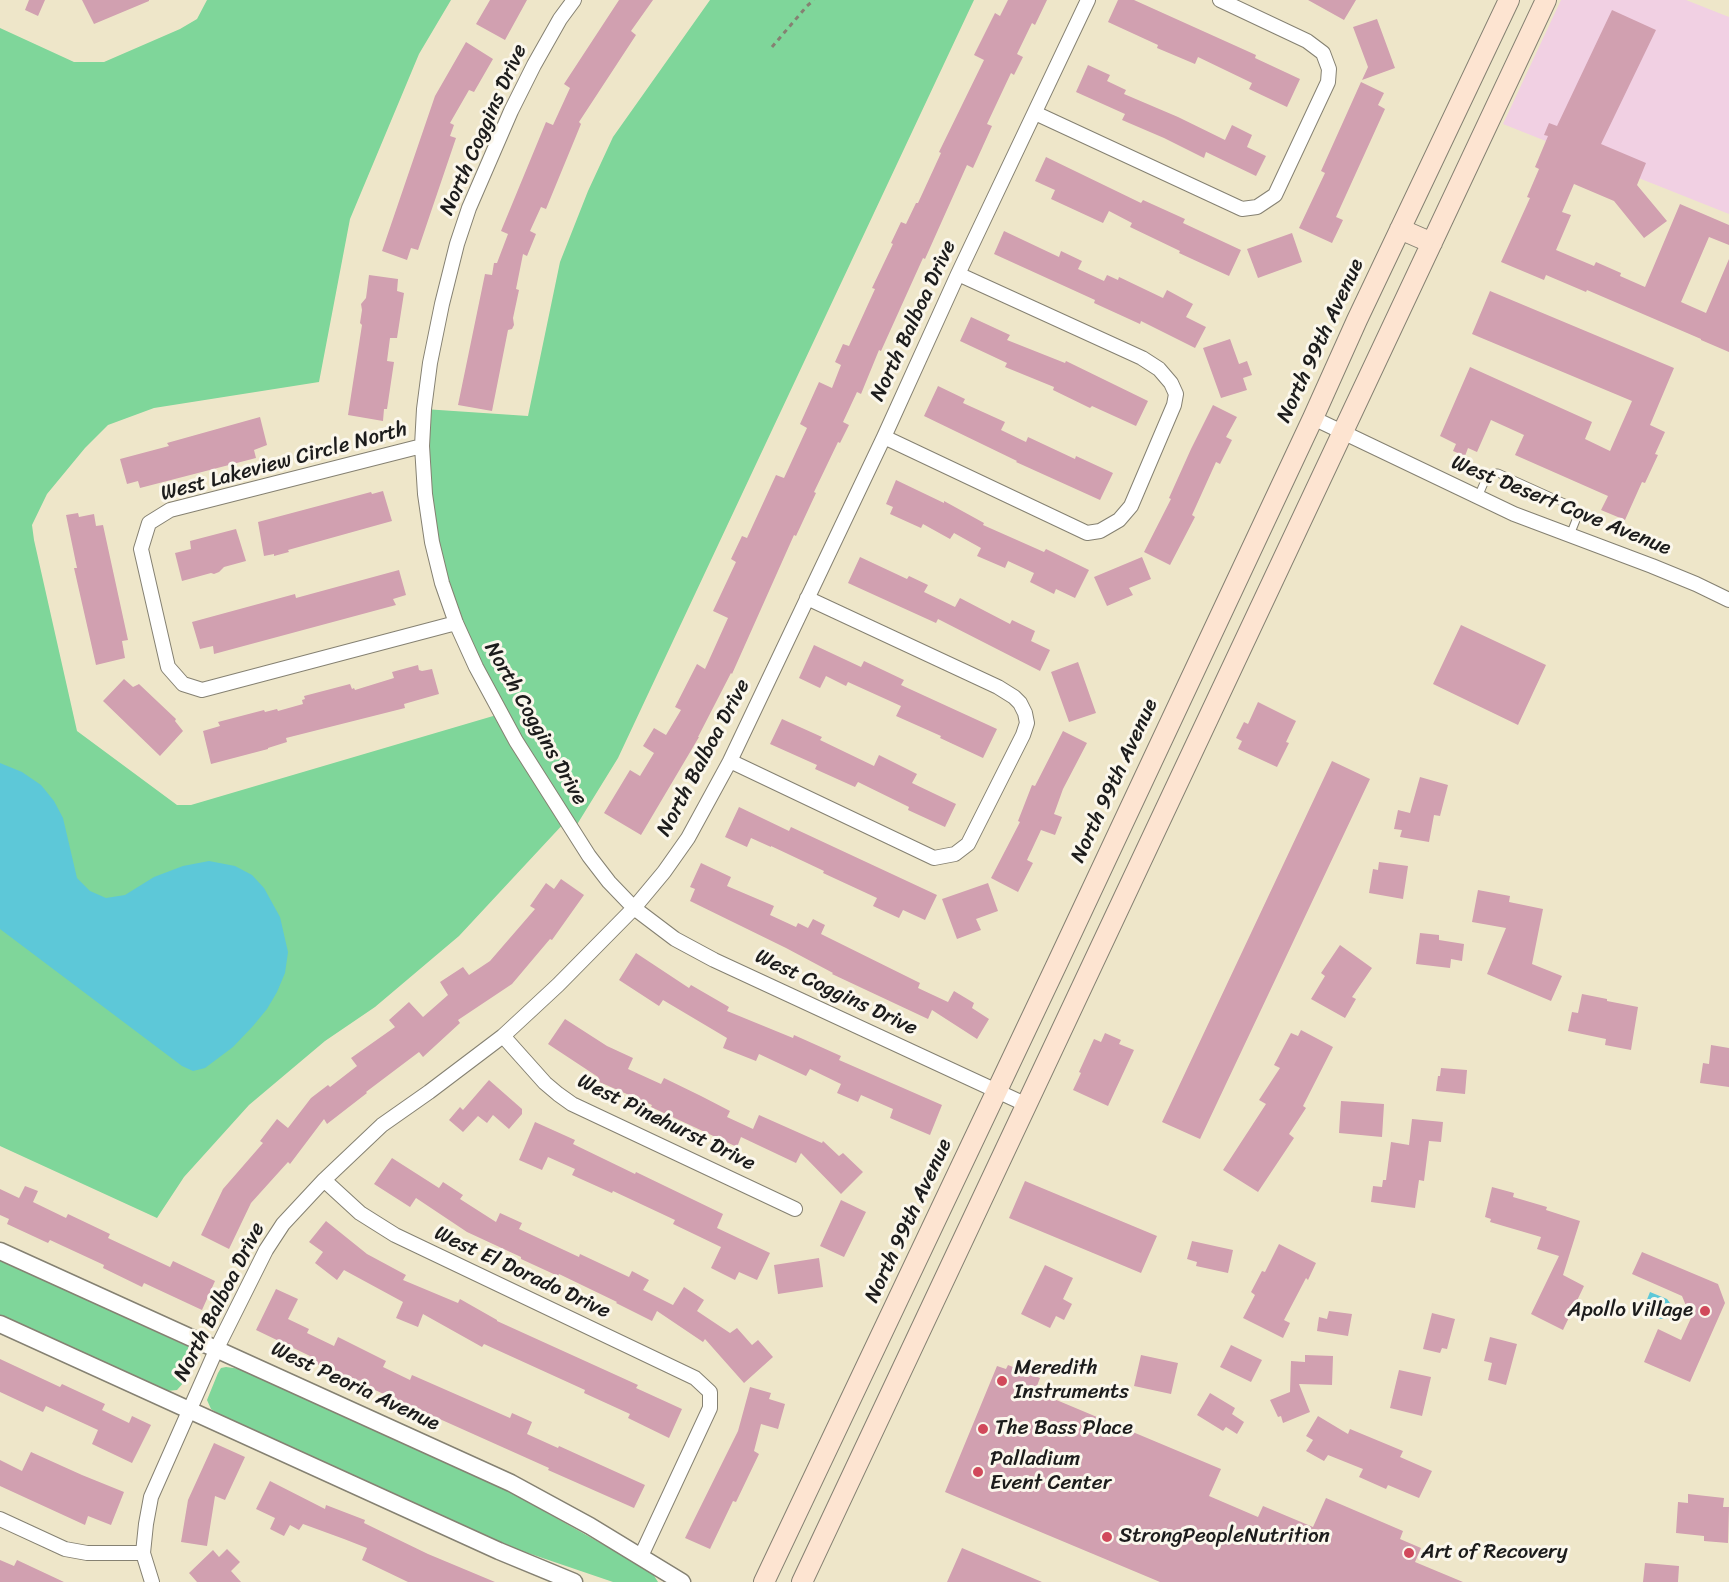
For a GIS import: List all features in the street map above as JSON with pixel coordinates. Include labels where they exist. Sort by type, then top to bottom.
[{"type":"main road","name":"North 99th Avenue","points":[[764,1582],[1509,0]]},
{"type":"main road","points":[[802,1582],[1546,0]]},
{"type":"main road","points":[[1400,229],[1432,243]]},
{"type":"main road","points":[[894,1307],[925,1322]]},
{"type":"street","name":"North Coggins Drive","points":[[574,0],[560,19],[529,74],[502,130],[469,208],[457,244],[430,363],[422,446],[425,494],[432,542],[442,583],[456,623],[476,667],[516,741],[589,856],[634,908]]},
{"type":"street","name":"North Balboa Drive","points":[[152,1582],[143,1553],[151,1497],[217,1348],[266,1250],[283,1224],[324,1180],[382,1125],[503,1036],[558,985],[634,908],[688,838],[730,761],[1088,0]]},
{"type":"street","points":[[1035,113],[1242,209],[1257,207],[1275,195],[1328,82],[1329,69],[1323,53],[1307,41],[1220,0]]},
{"type":"street","points":[[884,437],[1087,533],[1100,531],[1119,520],[1131,506],[1154,456],[1174,405],[1176,393],[1160,369],[1142,358],[958,273]]},
{"type":"street","name":"West Desert Cove Avenue","points":[[1312,418],[1514,514],[1663,570],[1729,600]]},
{"type":"street","name":"West Lakeview Circle North","points":[[422,446],[170,510],[149,523],[141,549],[168,667],[183,684],[202,690],[456,623]]},
{"type":"street","points":[[730,761],[934,858],[956,854],[968,844],[1000,781],[1027,723],[1020,703],[998,687],[807,598]]},
{"type":"street","name":"West Coggins Drive","points":[[634,908],[675,939],[714,960],[997,1090],[1026,1106]]},
{"type":"street","name":"West Pinehurst Drive","points":[[503,1036],[545,1083],[572,1104],[795,1209]]},
{"type":"street","name":"West El Dorado Drive","points":[[324,1180],[360,1213],[395,1235],[695,1378],[710,1392],[710,1408],[641,1556]]},
{"type":"street","name":"West Peoria Avenue","points":[[0,1251],[511,1483],[641,1556],[682,1582]]},
{"type":"street","points":[[0,1324],[499,1551],[574,1582]]},
{"type":"street","points":[[0,1519],[65,1549],[87,1553],[143,1553]]},
{"type":"lane","points":[[1478,497],[1487,476],[1498,473],[1571,506],[1577,511],[1578,515],[1570,535]]},
{"type":"path","points":[[772,47],[814,0]]},
{"type":"shaded area","points":[[1561,0],[1686,0],[1729,17],[1729,214],[1503,124]]},
{"type":"green space","points":[[207,0],[451,0],[419,54],[350,219],[319,382],[154,408],[108,425],[85,448],[47,494],[32,525],[77,731],[177,805],[191,805],[500,714],[476,667],[432,542],[424,409],[528,416],[560,262],[588,191],[613,137],[710,0],[974,0],[618,758],[573,831],[566,821],[459,936],[375,1007],[325,1041],[249,1105],[184,1177],[157,1218],[0,1146],[0,28],[74,62],[104,62],[180,29],[197,19]]},
{"type":"green space","points":[[0,1260],[189,1347],[194,1353],[195,1362],[184,1382],[177,1390],[167,1391],[0,1316]]},
{"type":"green space","points":[[221,1368],[241,1369],[503,1488],[627,1558],[653,1574],[658,1582],[613,1582],[493,1540],[224,1417],[211,1409],[207,1400],[218,1373]]},
{"type":"water","points":[[0,763],[22,772],[41,785],[54,801],[63,818],[77,878],[90,891],[106,898],[125,895],[154,877],[183,866],[209,861],[235,866],[252,875],[264,888],[280,917],[288,952],[285,973],[267,1009],[253,1026],[233,1047],[205,1068],[193,1071],[182,1066],[0,929]]},
{"type":"water","points":[[1650,1292],[1667,1299],[1676,1311],[1672,1318],[1658,1319],[1655,1315],[1656,1307],[1646,1302]]},
{"type":"building","points":[[29,0],[45,0],[38,16],[25,10]]},
{"type":"building","points":[[82,0],[149,0],[149,1],[94,24]]},
{"type":"building","points":[[490,0],[527,0],[505,40],[476,24]]},
{"type":"building","points":[[619,0],[653,0],[631,31],[636,35],[579,122],[581,124],[546,209],[541,207],[530,231],[536,234],[527,256],[523,254],[516,289],[519,290],[513,318],[514,325],[508,330],[492,411],[458,405],[485,274],[492,275],[494,263],[497,263],[508,234],[501,231],[546,122],[553,125],[570,88],[564,84]]},
{"type":"building","points":[[1008,0],[1047,0],[1035,25],[1032,23],[1017,54],[1023,57],[1014,75],[1011,73],[987,124],[992,126],[973,168],[967,165],[925,259],[923,258],[881,351],[879,350],[861,394],[857,392],[843,422],[849,425],[840,443],[838,442],[814,492],[816,493],[796,536],[794,535],[732,674],[699,737],[641,835],[604,813],[630,770],[640,776],[654,753],[643,746],[654,728],[666,735],[681,710],[675,707],[697,664],[705,669],[728,618],[713,611],[736,562],[731,559],[742,536],[747,538],[776,475],[784,478],[807,428],[800,424],[819,382],[832,388],[841,365],[835,362],[843,344],[849,346],[875,289],[872,288],[893,244],[891,243],[901,222],[906,224],[918,203],[941,153],[939,152],[984,60],[974,55],[995,13],[1000,16]]},
{"type":"building","points":[[1118,0],[1134,0],[1256,55],[1255,58],[1300,79],[1287,107],[1249,89],[1252,83],[1198,57],[1195,64],[1157,48],[1158,45],[1108,22]]},
{"type":"building","points":[[1308,0],[1356,0],[1344,20]]},
{"type":"building","points":[[1612,10],[1656,30],[1601,144],[1646,163],[1637,185],[1667,221],[1644,238],[1614,201],[1574,184],[1562,212],[1571,215],[1556,250],[1594,266],[1596,262],[1645,287],[1680,204],[1729,225],[1729,245],[1709,237],[1681,302],[1706,313],[1729,259],[1729,352],[1587,290],[1586,292],[1546,275],[1544,280],[1501,262],[1530,198],[1527,197],[1539,169],[1535,167],[1548,136],[1544,135],[1549,123],[1557,126]]},
{"type":"building","points":[[1377,19],[1395,68],[1362,80],[1368,67],[1353,27]]},
{"type":"building","points":[[466,42],[493,59],[474,92],[469,90],[450,123],[454,125],[450,136],[456,138],[418,250],[411,248],[407,260],[382,251],[435,96]]},
{"type":"building","points":[[1088,65],[1110,75],[1107,81],[1126,90],[1124,94],[1225,140],[1232,125],[1252,135],[1247,147],[1266,156],[1256,176],[1206,152],[1204,158],[1122,120],[1125,114],[1076,92]]},
{"type":"building","points":[[1361,82],[1384,93],[1378,105],[1385,109],[1336,217],[1343,220],[1332,243],[1299,228],[1325,173],[1321,171]]},
{"type":"building","points":[[1046,157],[1141,203],[1143,200],[1185,219],[1183,223],[1241,250],[1229,276],[1130,227],[1132,223],[1109,211],[1103,223],[1051,199],[1055,190],[1035,181]]},
{"type":"building","points":[[1004,231],[1059,257],[1061,251],[1082,261],[1078,269],[1104,281],[1107,275],[1118,280],[1119,277],[1163,298],[1167,290],[1193,304],[1186,317],[1206,327],[1195,348],[1141,321],[1140,324],[1094,303],[1095,300],[994,254]]},
{"type":"building","points":[[1292,233],[1302,262],[1258,278],[1247,249]]},
{"type":"building","points":[[369,275],[398,279],[397,291],[404,293],[397,338],[390,338],[387,361],[394,362],[383,421],[348,415],[362,325],[360,323],[361,304],[366,298]]},
{"type":"building","points":[[1490,291],[1674,368],[1650,425],[1665,432],[1655,454],[1658,455],[1645,483],[1642,482],[1625,520],[1601,510],[1608,496],[1515,455],[1524,435],[1491,420],[1477,452],[1468,448],[1465,456],[1453,451],[1456,444],[1440,436],[1470,367],[1592,422],[1585,439],[1610,451],[1632,401],[1472,334]]},
{"type":"building","points":[[971,317],[1010,335],[1007,340],[1065,363],[1066,361],[1148,401],[1136,426],[1092,406],[1090,408],[1053,390],[1054,387],[1005,367],[1007,363],[960,341]]},
{"type":"building","points":[[1230,339],[1239,364],[1247,361],[1252,375],[1243,378],[1247,390],[1221,398],[1203,348]]},
{"type":"building","points":[[938,386],[965,399],[963,403],[1005,422],[1001,430],[1026,442],[1028,437],[1075,459],[1076,456],[1113,473],[1100,500],[1016,462],[924,416]]},
{"type":"building","points":[[1213,405],[1237,417],[1226,437],[1232,440],[1220,464],[1216,462],[1192,515],[1195,517],[1170,565],[1144,552],[1171,499],[1169,498]]},
{"type":"building","points":[[260,417],[267,445],[254,450],[256,458],[140,488],[138,481],[127,484],[120,459],[169,446],[167,443]]},
{"type":"building","points":[[896,480],[944,503],[944,501],[984,523],[983,525],[1044,552],[1046,549],[1089,570],[1075,598],[1056,589],[1054,594],[1030,582],[1034,573],[1008,561],[1005,568],[977,556],[981,548],[954,533],[950,539],[923,524],[921,528],[890,514],[893,507],[886,504]]},
{"type":"building","points":[[383,491],[392,521],[288,550],[289,552],[264,556],[258,522],[371,492],[372,494]]},
{"type":"building","points":[[78,513],[79,517],[94,514],[96,526],[103,525],[128,640],[122,641],[125,658],[96,665],[74,568],[77,568],[66,515]]},
{"type":"building","points":[[236,529],[246,561],[224,567],[214,574],[182,581],[175,553],[191,549],[190,541]]},
{"type":"building","points":[[860,557],[907,579],[909,576],[928,585],[924,592],[955,607],[960,598],[1010,624],[1012,620],[1035,631],[1031,641],[1050,650],[1040,671],[938,619],[936,623],[848,583]]},
{"type":"building","points":[[1142,557],[1151,579],[1129,588],[1133,595],[1107,606],[1094,577]]},
{"type":"building","points":[[399,570],[406,595],[393,599],[396,605],[214,654],[213,646],[200,649],[192,622],[295,594],[296,598]]},
{"type":"building","points":[[1461,625],[1546,665],[1518,725],[1433,684]]},
{"type":"building","points":[[814,645],[861,667],[864,661],[904,680],[901,685],[997,729],[983,758],[896,716],[901,706],[848,682],[846,686],[826,676],[820,688],[799,678]]},
{"type":"building","points":[[1078,662],[1096,713],[1069,722],[1051,672]]},
{"type":"building","points":[[418,665],[419,670],[422,671],[432,669],[439,694],[404,704],[405,708],[286,738],[287,742],[268,749],[211,764],[203,731],[220,726],[218,722],[264,710],[265,712],[277,709],[278,711],[303,704],[304,696],[350,684],[355,690],[394,678],[392,672]]},
{"type":"building","points":[[124,679],[133,687],[139,684],[176,719],[175,721],[183,731],[160,756],[103,701]]},
{"type":"building","points":[[1258,702],[1296,721],[1286,742],[1289,743],[1277,767],[1238,749],[1242,741],[1236,738],[1244,722],[1248,724]]},
{"type":"building","points":[[782,719],[822,737],[820,740],[874,766],[879,755],[917,774],[912,783],[956,804],[945,827],[908,810],[909,807],[858,782],[855,787],[815,769],[817,765],[770,744]]},
{"type":"building","points":[[1063,731],[1087,743],[1063,789],[1054,814],[1062,817],[1055,835],[1041,830],[1027,860],[1033,863],[1018,892],[991,878],[1020,822],[1018,821],[1032,785],[1035,786]]},
{"type":"building","points":[[1332,761],[1370,779],[1200,1139],[1162,1122]]},
{"type":"building","points":[[1420,777],[1448,785],[1440,816],[1434,815],[1429,842],[1400,837],[1402,830],[1394,829],[1398,810],[1410,813]]},
{"type":"building","points":[[739,807],[789,831],[791,827],[937,895],[925,920],[903,910],[899,918],[873,906],[877,898],[771,846],[751,838],[747,847],[725,837]]},
{"type":"building","points":[[1379,862],[1408,866],[1403,899],[1369,893],[1373,869],[1378,870]]},
{"type":"building","points":[[701,863],[731,877],[727,886],[774,906],[770,915],[796,927],[798,923],[808,928],[813,919],[825,925],[821,934],[920,983],[918,988],[948,1002],[954,991],[974,1003],[972,1008],[989,1019],[977,1039],[932,1010],[928,1019],[832,974],[786,948],[690,901],[695,889],[690,887]]},
{"type":"building","points":[[561,879],[584,895],[552,940],[550,939],[512,984],[458,1020],[460,1023],[423,1057],[419,1052],[327,1124],[324,1119],[290,1164],[288,1162],[251,1203],[229,1249],[201,1235],[223,1189],[263,1143],[260,1141],[277,1119],[288,1128],[311,1098],[328,1085],[330,1087],[357,1066],[351,1058],[395,1027],[389,1020],[409,1002],[423,1017],[448,995],[440,982],[463,967],[469,975],[490,961],[535,909],[530,906],[546,883],[554,889]]},
{"type":"building","points":[[988,883],[998,911],[976,919],[981,930],[957,939],[942,899]]},
{"type":"building","points":[[1478,890],[1510,896],[1509,902],[1543,909],[1532,964],[1562,976],[1551,1001],[1487,974],[1506,928],[1472,922]]},
{"type":"building","points":[[1420,933],[1439,935],[1439,940],[1464,944],[1462,961],[1451,959],[1450,968],[1416,964]]},
{"type":"building","points":[[1340,945],[1372,968],[1352,997],[1356,999],[1345,1018],[1311,999],[1325,976],[1321,973]]},
{"type":"building","points":[[636,953],[689,988],[691,985],[729,1007],[727,1011],[793,1038],[794,1035],[841,1056],[839,1060],[942,1105],[930,1135],[890,1118],[893,1109],[861,1095],[858,1102],[837,1093],[841,1084],[810,1069],[806,1076],[759,1054],[756,1061],[723,1048],[727,1038],[663,1000],[659,1006],[619,980]]},
{"type":"building","points":[[1582,994],[1638,1007],[1631,1050],[1605,1045],[1606,1039],[1568,1031],[1572,1012],[1578,1013]]},
{"type":"building","points":[[565,1019],[607,1046],[633,1058],[628,1069],[661,1084],[664,1078],[730,1111],[727,1117],[753,1129],[759,1115],[822,1143],[823,1141],[839,1156],[843,1153],[863,1172],[841,1194],[801,1153],[796,1163],[741,1137],[737,1147],[597,1081],[598,1077],[548,1044]]},
{"type":"building","points":[[1301,1030],[1333,1047],[1303,1106],[1306,1108],[1289,1134],[1294,1138],[1258,1192],[1223,1170],[1266,1104],[1259,1100],[1280,1068],[1274,1065],[1291,1033],[1298,1036]]},
{"type":"building","points":[[1105,1033],[1121,1040],[1119,1044],[1134,1050],[1108,1106],[1073,1090],[1094,1039],[1101,1042]]},
{"type":"building","points":[[1711,1045],[1729,1048],[1729,1087],[1700,1083],[1703,1063],[1709,1064]]},
{"type":"building","points":[[1441,1068],[1467,1070],[1465,1094],[1436,1091]]},
{"type":"building","points":[[489,1080],[522,1109],[522,1114],[509,1129],[493,1115],[487,1123],[478,1116],[463,1132],[449,1120],[460,1107],[463,1110]]},
{"type":"building","points":[[1341,1101],[1384,1104],[1382,1137],[1339,1133]]},
{"type":"building","points":[[1412,1119],[1443,1122],[1441,1142],[1429,1141],[1424,1181],[1419,1180],[1415,1208],[1371,1202],[1373,1186],[1382,1187],[1383,1180],[1386,1180],[1391,1142],[1409,1145]]},
{"type":"building","points":[[535,1122],[575,1140],[573,1144],[723,1214],[717,1228],[770,1253],[757,1280],[739,1272],[735,1280],[711,1268],[721,1247],[673,1224],[675,1220],[572,1175],[575,1169],[548,1157],[542,1170],[519,1160]]},
{"type":"building","points":[[392,1158],[439,1188],[443,1182],[463,1195],[460,1199],[496,1222],[500,1213],[522,1223],[519,1229],[579,1257],[580,1254],[629,1277],[632,1271],[649,1280],[643,1290],[673,1305],[684,1287],[704,1300],[697,1311],[730,1333],[737,1328],[752,1345],[758,1340],[773,1357],[744,1383],[705,1339],[703,1342],[657,1311],[652,1321],[559,1274],[558,1276],[467,1232],[416,1198],[410,1207],[374,1184]]},
{"type":"building","points":[[1025,1181],[1157,1236],[1141,1273],[1009,1218]]},
{"type":"building","points":[[25,1186],[38,1191],[33,1202],[66,1218],[68,1214],[110,1234],[108,1238],[170,1267],[173,1261],[215,1281],[202,1310],[144,1283],[142,1287],[103,1268],[104,1265],[50,1240],[48,1243],[7,1224],[9,1219],[0,1215],[0,1189],[19,1198]]},
{"type":"building","points":[[1492,1187],[1514,1193],[1513,1197],[1547,1207],[1546,1210],[1580,1221],[1563,1275],[1584,1286],[1563,1330],[1531,1314],[1559,1256],[1537,1249],[1541,1237],[1490,1222],[1491,1219],[1485,1217]]},
{"type":"building","points":[[841,1200],[866,1212],[844,1257],[820,1246]]},
{"type":"building","points":[[326,1221],[367,1254],[406,1275],[403,1280],[458,1303],[460,1299],[497,1321],[638,1385],[636,1388],[682,1409],[669,1438],[628,1418],[630,1414],[584,1393],[585,1390],[484,1344],[482,1347],[423,1314],[418,1327],[396,1318],[403,1302],[344,1270],[337,1280],[315,1263],[323,1252],[309,1242]]},
{"type":"building","points":[[1192,1241],[1233,1250],[1228,1273],[1196,1266],[1197,1262],[1187,1259]]},
{"type":"building","points":[[1279,1244],[1316,1263],[1284,1320],[1290,1323],[1283,1338],[1243,1318],[1255,1295],[1251,1292],[1262,1271],[1265,1272]]},
{"type":"building","name":"Apollo Village","points":[[1642,1252],[1718,1284],[1725,1303],[1690,1382],[1644,1362],[1658,1329],[1681,1340],[1691,1318],[1682,1296],[1632,1274]]},
{"type":"building","points":[[819,1258],[823,1287],[778,1294],[774,1265]]},
{"type":"building","points":[[1045,1265],[1073,1278],[1063,1299],[1072,1304],[1064,1320],[1056,1316],[1050,1328],[1021,1314]]},
{"type":"building","points":[[276,1289],[298,1299],[288,1319],[309,1329],[307,1333],[334,1346],[338,1337],[386,1361],[383,1367],[410,1380],[412,1375],[510,1418],[512,1413],[532,1422],[527,1434],[645,1485],[634,1508],[308,1360],[310,1356],[256,1330]]},
{"type":"building","points":[[1329,1311],[1352,1314],[1348,1336],[1317,1331],[1319,1317],[1327,1319]]},
{"type":"building","points":[[1432,1313],[1455,1319],[1447,1349],[1442,1348],[1440,1353],[1423,1349]]},
{"type":"building","points":[[1490,1337],[1517,1344],[1506,1385],[1488,1380],[1492,1363],[1484,1361]]},
{"type":"building","points":[[1231,1345],[1262,1360],[1251,1382],[1220,1367]]},
{"type":"building","points":[[1141,1355],[1178,1363],[1171,1394],[1134,1386]]},
{"type":"building","points":[[1305,1355],[1333,1356],[1332,1385],[1299,1384],[1310,1412],[1283,1423],[1270,1400],[1290,1392],[1291,1361],[1305,1362]]},
{"type":"building","points":[[0,1359],[60,1387],[62,1384],[105,1404],[102,1410],[129,1423],[132,1416],[151,1425],[132,1463],[92,1444],[98,1430],[46,1406],[43,1412],[0,1392]]},
{"type":"building","points":[[1008,1365],[1040,1378],[1035,1391],[1221,1469],[1209,1496],[1258,1517],[1263,1506],[1313,1527],[1326,1498],[1403,1531],[1400,1539],[1421,1548],[1415,1562],[1463,1582],[1160,1582],[945,1492],[997,1366],[1006,1369]]},
{"type":"building","points":[[1399,1370],[1431,1377],[1422,1416],[1390,1408]]},
{"type":"building","points":[[750,1387],[771,1393],[769,1399],[785,1404],[778,1429],[761,1424],[754,1451],[759,1454],[710,1549],[685,1538],[738,1431]]},
{"type":"building","points":[[1210,1393],[1235,1408],[1232,1414],[1244,1422],[1237,1434],[1226,1427],[1223,1431],[1197,1415]]},
{"type":"building","points":[[1318,1416],[1348,1434],[1350,1429],[1403,1451],[1400,1457],[1432,1471],[1419,1498],[1388,1485],[1386,1489],[1359,1477],[1363,1469],[1328,1455],[1324,1461],[1306,1451],[1313,1440],[1306,1436]]},
{"type":"building","points":[[214,1443],[245,1457],[225,1500],[215,1496],[207,1546],[181,1542],[188,1500]]},
{"type":"building","points":[[31,1452],[124,1492],[111,1525],[88,1516],[85,1525],[0,1486],[0,1460],[22,1471]]},
{"type":"building","points":[[270,1481],[325,1509],[326,1505],[365,1520],[364,1523],[428,1554],[495,1582],[408,1582],[362,1560],[367,1548],[344,1539],[303,1524],[299,1530],[290,1525],[284,1536],[270,1529],[275,1518],[256,1509]]},
{"type":"building","points":[[1688,1494],[1724,1498],[1723,1507],[1729,1507],[1728,1543],[1704,1541],[1704,1536],[1676,1533],[1678,1502],[1688,1503]]},
{"type":"building","points":[[962,1548],[1042,1582],[947,1582]]},
{"type":"building","points":[[227,1549],[240,1562],[231,1571],[241,1582],[197,1582],[189,1573],[213,1550],[219,1557]]},
{"type":"building","points":[[0,1560],[14,1566],[17,1560],[64,1582],[0,1582]]},
{"type":"building","points":[[1645,1563],[1679,1566],[1678,1582],[1643,1582]]},
{"type":"place","name":"Apollo Village","points":[[1705,1311]]},
{"type":"place","name":"Meredith Instruments","points":[[1002,1381]]},
{"type":"place","name":"The Bass Place","points":[[983,1429]]},
{"type":"place","name":"Palladium Event Center","points":[[978,1472]]},
{"type":"place","name":"StrongPeopleNutrition","points":[[1107,1537]]},
{"type":"place","name":"Art of Recovery","points":[[1409,1553]]}]
